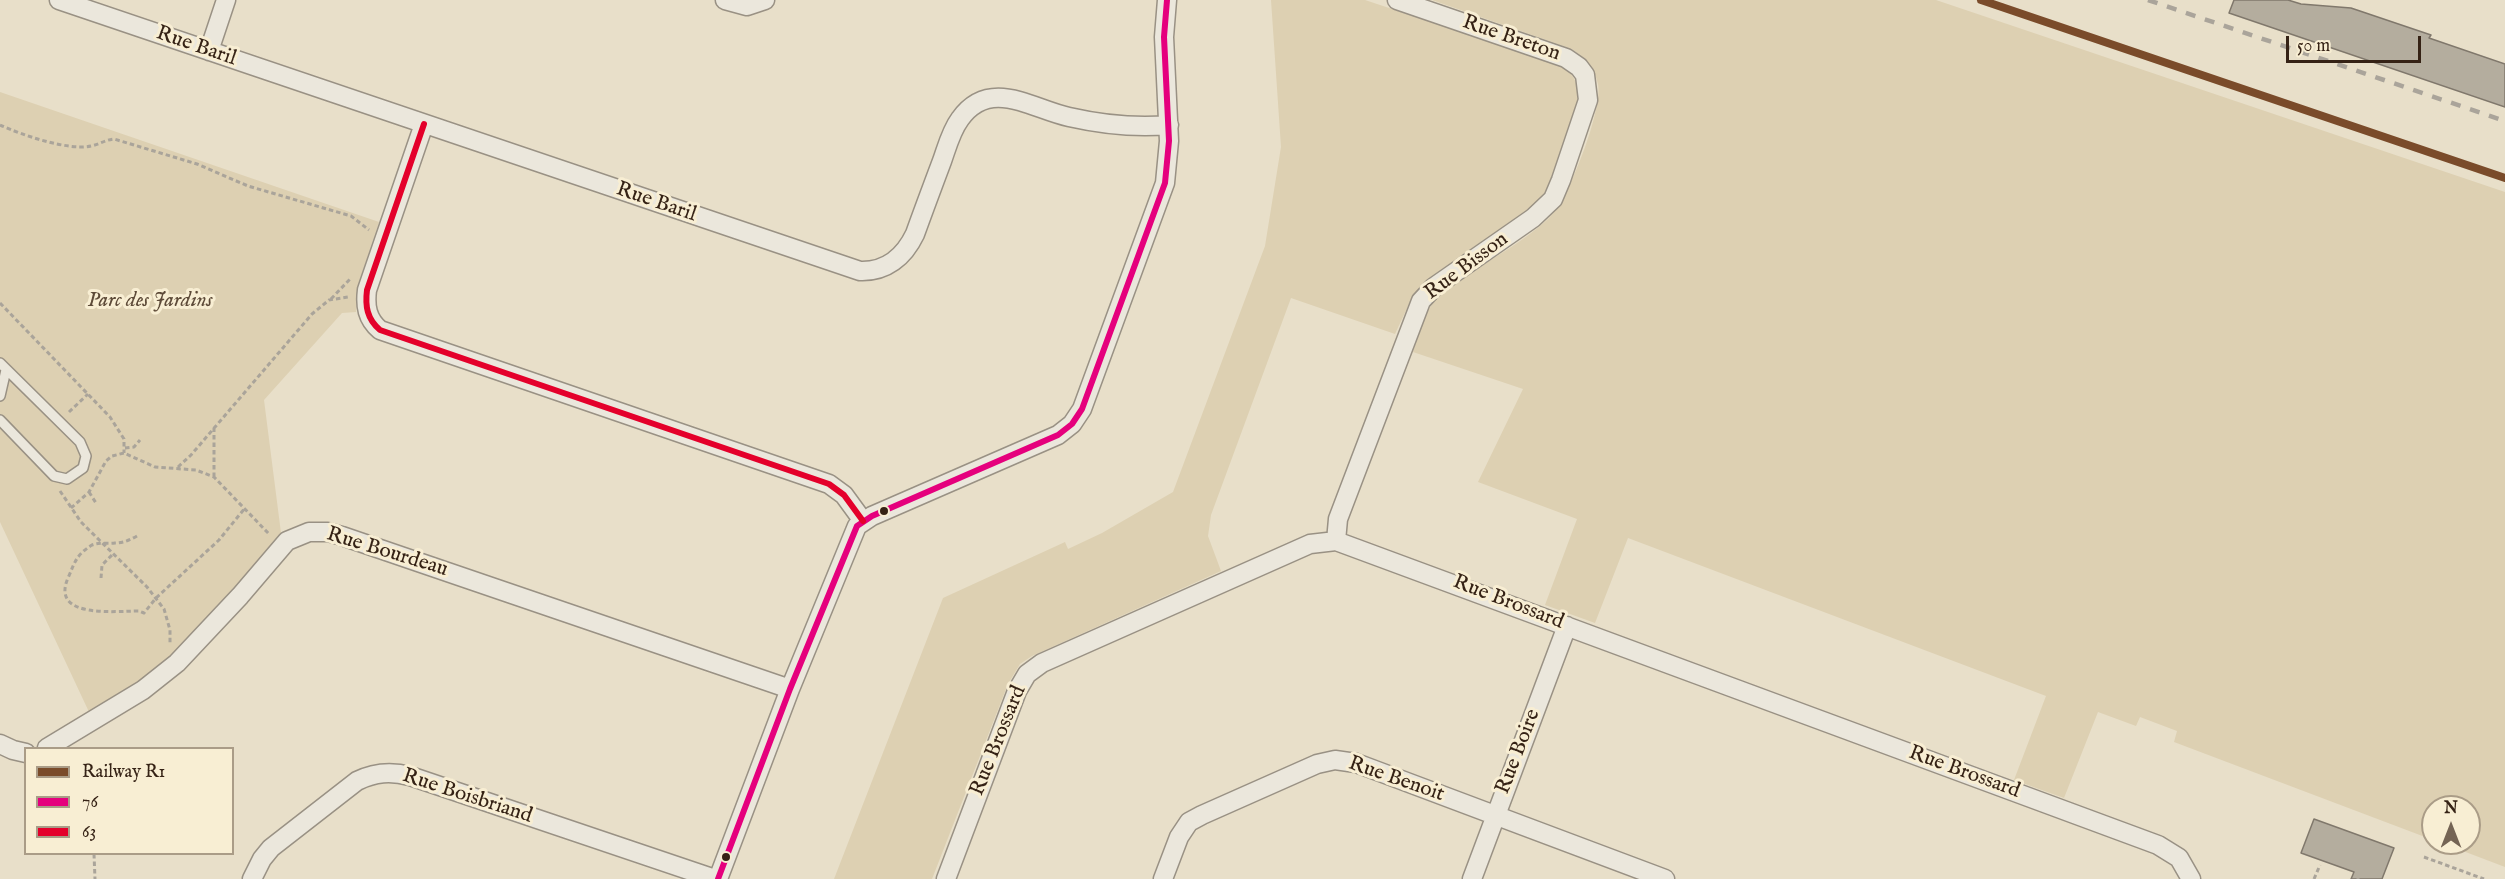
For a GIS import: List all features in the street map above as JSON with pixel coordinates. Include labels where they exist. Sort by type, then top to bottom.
[{"type":"street","name":"Rue Baril","points":[[59,0],[850,269],[871,271],[890,265],[907,249],[915,234],[953,129],[966,111],[975,105],[995,98],[1008,98],[1074,118],[1146,126],[1169,125]]},
{"type":"street","points":[[208,51],[226,0]]},
{"type":"street","points":[[725,0],[747,6],[765,0]]},
{"type":"street","points":[[716,879],[853,532],[863,521],[1058,435],[1072,424],[1082,409],[1165,183],[1169,125],[1164,37],[1167,0]]},
{"type":"street","name":"Rue Breton","points":[[1397,0],[1558,54],[1572,61],[1585,75]]},
{"type":"street","name":"Rue Bisson","points":[[1336,541],[1338,519],[1418,308],[1434,287],[1548,206],[1561,180],[1587,108],[1588,92],[1585,75]]},
{"type":"street","points":[[424,124],[370,277],[366,300],[369,318],[380,330],[830,484],[844,495],[863,521]]},
{"type":"street","name":"Rue Bourdeau","points":[[49,747],[143,690],[177,663],[240,596],[282,546],[309,532],[328,532],[342,536],[790,689]]},
{"type":"street","name":"Rue Brossard","points":[[946,879],[1017,691],[1027,674],[1042,663],[1310,544],[1336,541],[2158,845],[2179,858],[2191,879]]},
{"type":"street","name":"Rue Boire","points":[[1472,879],[1567,626]]},
{"type":"street","points":[[0,744],[24,753]]},
{"type":"street","name":"Rue Benoit","points":[[1163,879],[1179,837],[1195,819],[1327,761],[1344,760],[1665,879]]},
{"type":"street","name":"Rue Boisbriand","points":[[252,879],[262,859],[271,848],[357,781],[366,776],[386,772],[421,780],[716,879]]},
{"type":"lane","points":[[0,396],[3,367]]},
{"type":"lane","points":[[0,420],[54,476],[67,479],[83,468],[86,456],[80,442],[3,367]]},
{"type":"path","points":[[0,125],[44,141],[78,147],[92,146],[104,140],[114,139],[197,164],[248,186],[351,216],[368,229],[385,235]]},
{"type":"path","points":[[177,468],[312,314],[358,271]]},
{"type":"path","points":[[329,300],[343,297],[355,298]]},
{"type":"path","points":[[0,303],[119,429],[124,440],[124,453]]},
{"type":"path","points":[[76,406],[88,394]]},
{"type":"path","points":[[214,426],[212,442],[214,477]]},
{"type":"path","points":[[125,448],[134,447],[140,440]]},
{"type":"path","points":[[71,508],[89,492],[106,461],[112,456],[124,453],[155,467],[196,470],[214,477],[274,539]]},
{"type":"path","points":[[56,485],[81,522],[156,598],[168,618],[170,651]]},
{"type":"path","points":[[89,492],[96,503]]},
{"type":"path","points":[[137,536],[122,542],[95,544],[76,556],[65,584],[65,596],[68,601],[80,609],[144,613],[156,598],[219,540],[245,508]]},
{"type":"path","points":[[101,578],[102,565],[114,554]]},
{"type":"path","points":[[94,855],[96,879]]},
{"type":"path","points":[[2424,857],[2484,879]]},
{"type":"path","points":[[2314,879],[2320,865]]},
{"type":"green space","points":[[1271,0],[1365,0],[1561,65],[1574,79],[1579,99],[1545,193],[1533,206],[1424,283],[1410,302],[1395,334],[1291,298],[1211,515],[1208,536],[1221,571],[1032,656],[1020,664],[1008,684],[932,879],[834,879],[943,598],[1065,542],[1068,549],[1102,533],[1173,492],[1265,246],[1281,147]]},
{"type":"green space","points":[[1432,0],[1936,0],[2505,192],[2505,867],[2474,855],[2481,855],[2481,795],[2421,795],[2421,835],[2174,742],[2177,731],[2140,717],[2136,726],[2098,712],[2064,798],[2014,780],[2046,696],[1628,538],[1595,623],[1545,605],[1577,519],[1478,482],[1523,389],[1413,352],[1425,317],[1441,294],[1530,234],[1548,219],[1565,194],[1590,133],[1598,97],[1598,84],[1594,73],[1589,64],[1572,49]]},
{"type":"green space","name":"Parc des Jardins","points":[[0,92],[379,222],[358,285],[356,312],[342,313],[264,400],[281,533],[200,627],[168,658],[139,681],[89,712],[0,522]]},
{"type":"building","points":[[2234,0],[2288,0],[2301,4],[2351,8],[2431,35],[2429,38],[2505,64],[2505,107],[2229,13]]},
{"type":"building","points":[[2314,819],[2394,848],[2382,879],[2351,879],[2354,872],[2301,853]]},
{"type":"railway","points":[[2148,0],[2505,121]]},
{"type":"rail line","name":"R1","points":[[1981,0],[2505,178]]},
{"type":"transit line","name":"76","points":[[718,879],[790,689],[857,526],[872,516],[1058,435],[1072,424],[1082,409],[1165,183],[1169,141],[1164,37],[1167,0]]},
{"type":"transit line","name":"63","points":[[424,124],[367,290],[368,312],[380,330],[829,484],[844,495],[863,521]]}]
